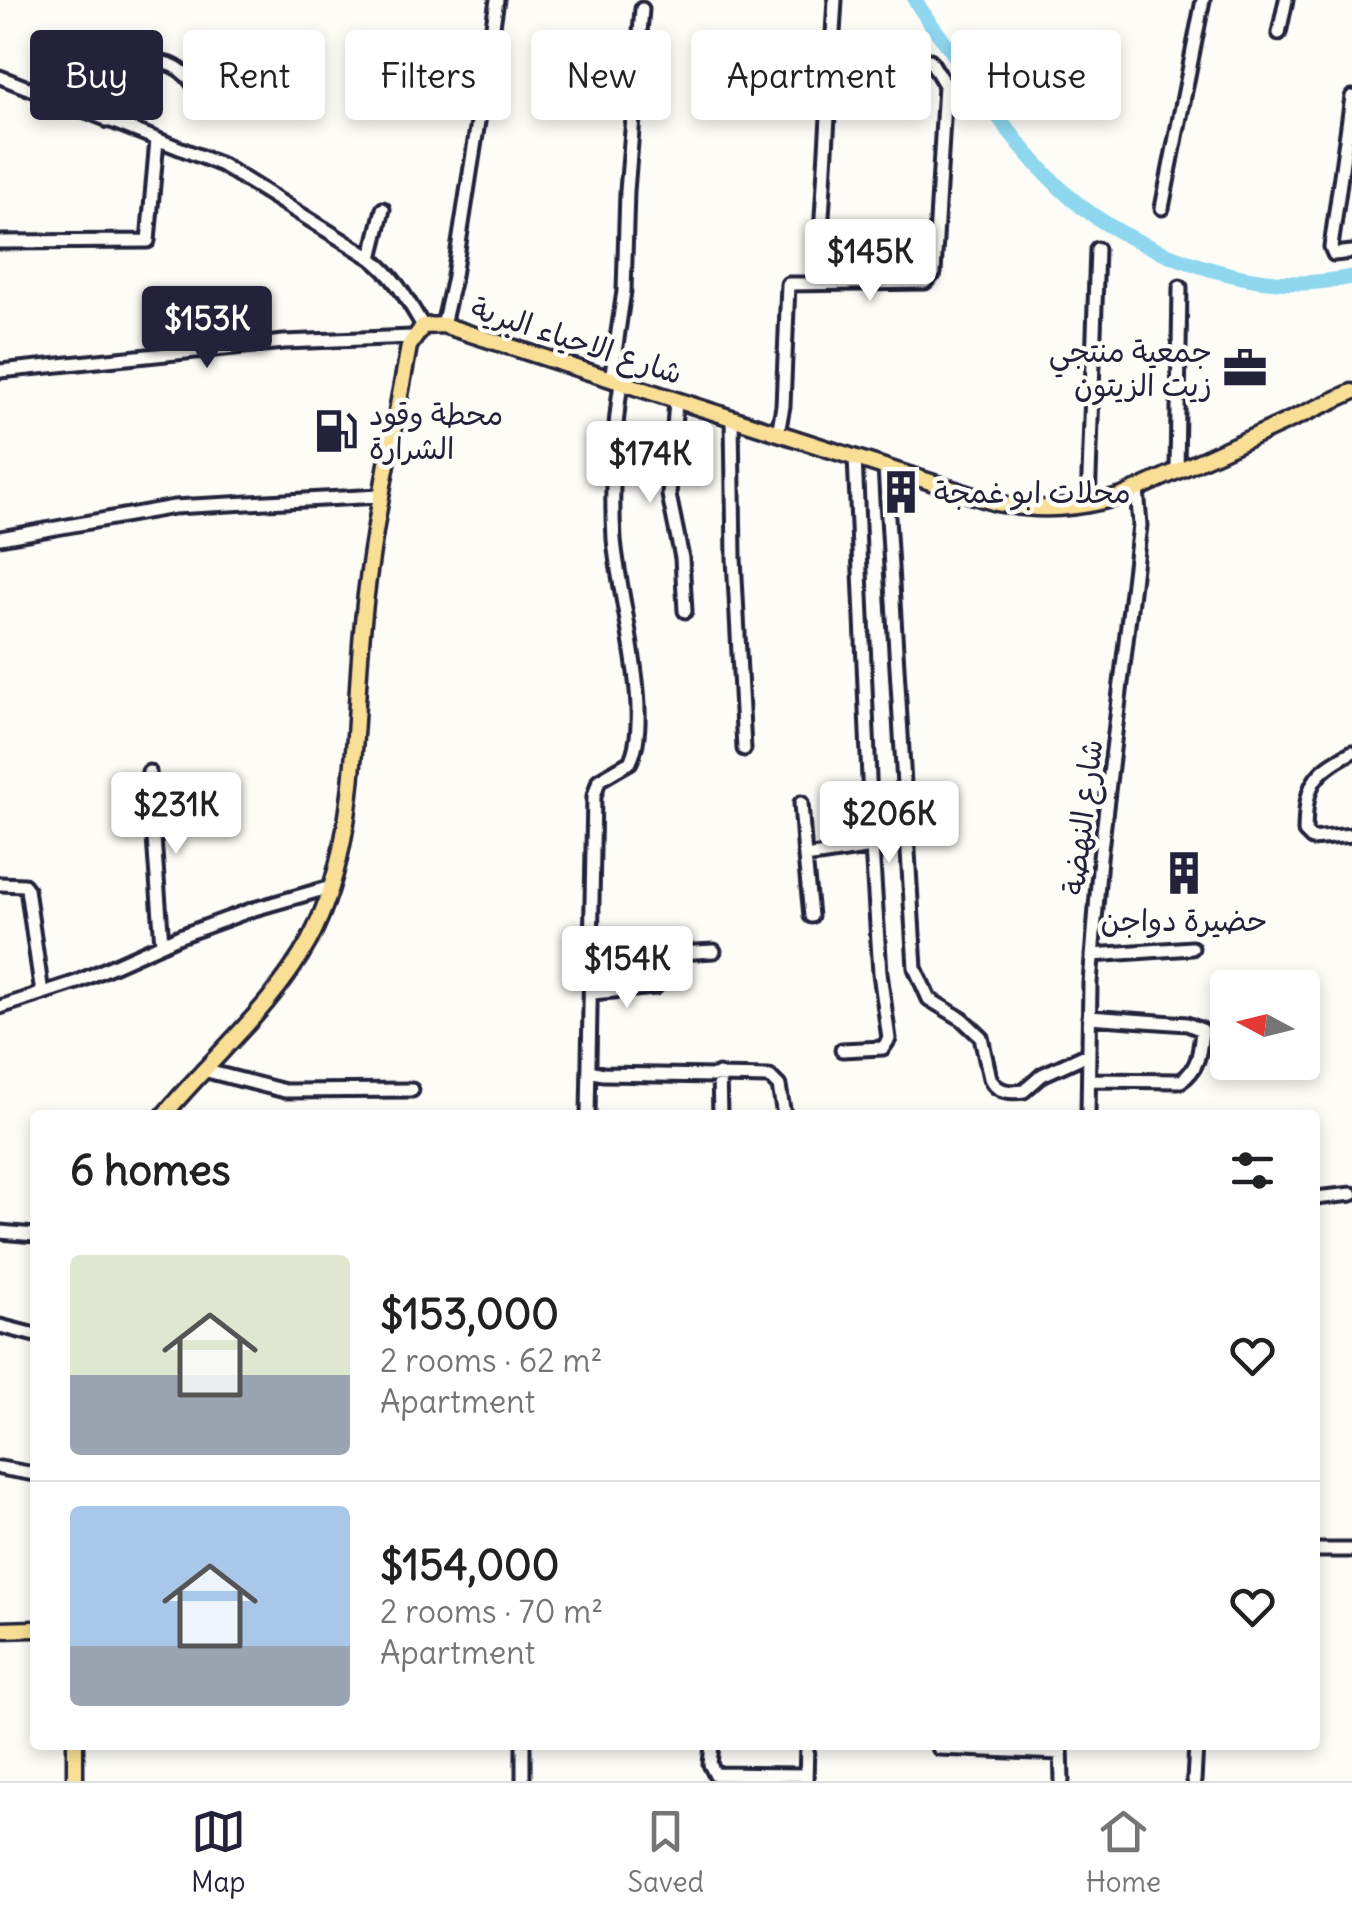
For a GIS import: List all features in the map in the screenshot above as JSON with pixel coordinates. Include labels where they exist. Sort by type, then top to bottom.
[{"type":"main road","name":"شارع الاحياء البرية","points":[[418,331],[444,325],[855,458],[1014,506],[1045,510],[1088,505],[1137,489],[1352,392]]},
{"type":"main road","points":[[168,1110],[253,1015],[302,952],[331,888],[343,839],[363,620],[380,496],[418,331]]},
{"type":"main road","points":[[0,1630],[30,1628]]},
{"type":"main road","points":[[75,1750],[75,1781]]},
{"type":"street","points":[[444,325],[497,0]]},
{"type":"street","points":[[818,284],[835,0]]},
{"type":"street","points":[[1162,208],[1203,0]]},
{"type":"street","points":[[1280,33],[1286,0]]},
{"type":"street","points":[[588,1110],[594,796],[599,780],[630,762],[638,735],[634,673],[614,535],[616,381],[642,9]]},
{"type":"street","points":[[778,433],[783,406],[788,284],[925,282],[932,278],[945,85],[931,62]]},
{"type":"street","points":[[0,77],[30,89]]},
{"type":"street","points":[[1352,97],[1331,247],[1334,254],[1352,252]]},
{"type":"street","points":[[0,371],[418,331],[401,286],[372,258],[222,166],[108,120]]},
{"type":"street","points":[[0,242],[148,241],[157,140]]},
{"type":"street","points":[[372,258],[383,210]]},
{"type":"street","points":[[1088,505],[1097,249]]},
{"type":"street","points":[[1177,470],[1180,287]]},
{"type":"street","points":[[676,400],[669,495],[682,558],[685,611]]},
{"type":"street","points":[[732,419],[734,558],[744,749]]},
{"type":"street","points":[[842,1050],[883,1048],[889,1039],[880,973],[872,848],[855,458]]},
{"type":"street","points":[[885,467],[916,968],[929,998],[962,1020],[980,1038],[993,1085],[1003,1091],[1024,1091],[1042,1075],[1088,1054]]},
{"type":"street","name":"شارع النهضة","points":[[1088,1110],[1092,955],[1140,525],[1137,489]]},
{"type":"street","points":[[0,538],[174,507],[380,496]]},
{"type":"street","points":[[1352,752],[1324,767],[1311,789],[1306,804],[1306,832],[1312,839],[1352,835]]},
{"type":"street","points":[[149,772],[162,944]]},
{"type":"street","points":[[800,804],[811,916]]},
{"type":"street","points":[[805,857],[872,848]]},
{"type":"street","points":[[0,884],[27,888],[42,994]]},
{"type":"street","points":[[0,1007],[77,982],[254,909],[331,888]]},
{"type":"street","points":[[1092,955],[1192,948]]},
{"type":"street","points":[[592,993],[654,987],[658,983],[660,954],[714,951]]},
{"type":"street","points":[[1089,1017],[1187,1024],[1202,1030],[1196,1064],[1181,1081],[1089,1080]]},
{"type":"street","points":[[203,1070],[286,1091],[412,1090]]},
{"type":"street","points":[[590,1071],[765,1076],[775,1080],[783,1110]]},
{"type":"street","points":[[719,1074],[720,1110]]},
{"type":"street","points":[[1320,1197],[1352,1194]]},
{"type":"street","points":[[0,1232],[30,1235]]},
{"type":"street","points":[[0,1326],[30,1334]]},
{"type":"street","points":[[0,1468],[30,1473]]},
{"type":"street","points":[[1320,1550],[1352,1550]]},
{"type":"street","points":[[522,1781],[523,1750]]},
{"type":"street","points":[[711,1750],[710,1764],[715,1774],[806,1778],[806,1750]]},
{"type":"street","points":[[1061,1750],[1062,1781]]},
{"type":"street","points":[[1194,1781],[1196,1750]]},
{"type":"waterway","points":[[915,0],[991,108],[1031,157],[1060,188],[1110,226],[1171,256],[1237,276],[1299,283],[1352,277]]},
{"type":"place","name":"جمعية منتجي زيت الزيتون","points":[[1245,368]]},
{"type":"place","name":"محطة وقود الشرارة","points":[[336,431]]},
{"type":"place","name":"محلات ابو غمجة","points":[[901,492]]},
{"type":"place","name":"حضيرة دواجن","points":[[1184,873]]}]
